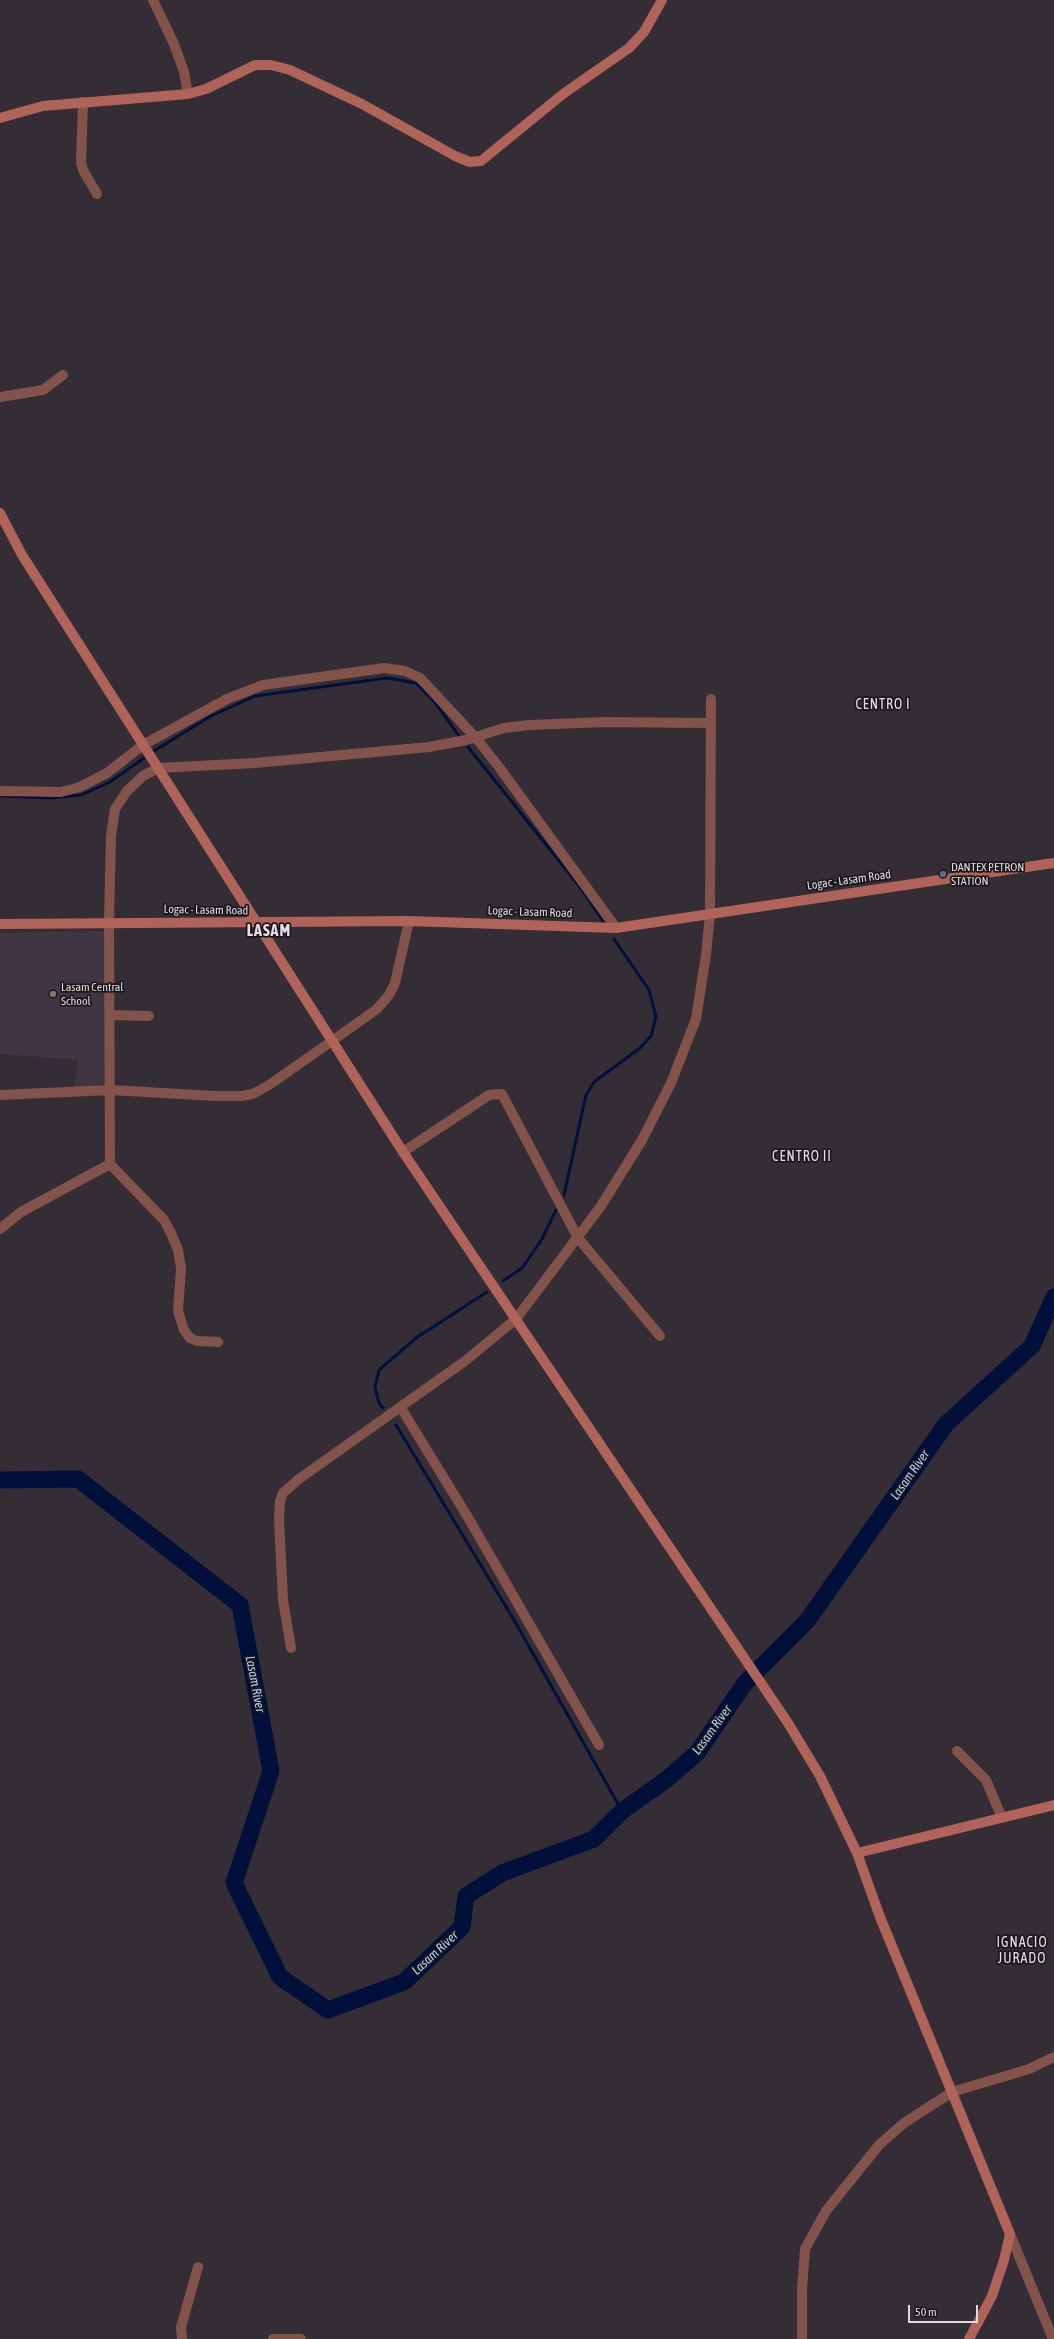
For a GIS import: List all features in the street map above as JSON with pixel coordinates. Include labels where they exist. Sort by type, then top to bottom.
[{"type":"street","points":[[153,0],[174,44],[184,72],[188,94]]},
{"type":"street","points":[[0,118],[43,106],[83,102],[153,99],[188,94],[206,89],[255,66],[271,65],[290,70],[362,104],[455,156],[470,162],[481,161],[563,94],[629,48],[644,32],[662,0]]},
{"type":"street","points":[[83,102],[81,163],[84,172],[97,194]]},
{"type":"street","points":[[0,397],[43,390],[63,375]]},
{"type":"street","points":[[0,513],[22,555],[403,1152],[719,1618],[788,1723],[820,1776],[857,1853],[880,1917],[1053,2339]]},
{"type":"street","points":[[0,791],[61,792],[80,787],[107,773],[143,745],[227,699],[263,685],[384,668],[406,671],[420,678],[476,738],[499,767],[616,928]]},
{"type":"street","points":[[291,1648],[283,1600],[279,1519],[280,1501],[283,1494],[299,1479],[401,1408],[465,1361],[516,1319],[601,1206],[642,1140],[671,1083],[696,1019],[710,914],[711,699]]},
{"type":"street","points":[[218,1342],[197,1341],[190,1338],[184,1330],[178,1310],[181,1268],[178,1250],[171,1233],[164,1220],[110,1164],[111,1090],[109,922],[111,836],[115,808],[127,791],[143,776],[158,768],[255,763],[429,747],[476,738],[504,728],[529,725],[604,722],[710,723]]},
{"type":"street","name":"Logac - Lasam Road","points":[[0,924],[109,922],[258,924],[409,921],[616,928],[1054,863]]},
{"type":"street","points":[[0,1095],[44,1091],[111,1090],[215,1096],[241,1096],[253,1094],[269,1085],[332,1041],[376,1009],[389,996],[395,983],[409,921]]},
{"type":"street","points":[[110,1015],[149,1016]]},
{"type":"street","points":[[403,1152],[490,1095],[502,1094],[578,1238],[660,1336]]},
{"type":"street","points":[[0,1229],[21,1212],[110,1164]]},
{"type":"street","points":[[401,1408],[469,1519],[599,1745]]},
{"type":"street","points":[[957,1751],[986,1780],[1002,1818]]},
{"type":"street","points":[[857,1853],[1054,1805]]},
{"type":"street","points":[[802,2339],[803,2263],[806,2249],[812,2235],[826,2211],[879,2145],[904,2123],[952,2092],[1029,2069],[1054,2057]]},
{"type":"street","points":[[970,2339],[992,2296],[1010,2234]]},
{"type":"street","points":[[182,2339],[181,2327],[198,2267]]},
{"type":"street","points":[[273,2339],[301,2339]]},
{"type":"shaded area","name":"Lasam Central School","points":[[104,931],[109,1088],[74,1089],[79,1060],[0,1054],[0,933]]},
{"type":"waterway","points":[[154,751],[211,716],[255,696],[387,678],[416,683],[434,701],[459,736]]},
{"type":"waterway","points":[[468,747],[580,887],[603,921]]},
{"type":"waterway","points":[[2,796],[51,798],[81,795],[110,782],[144,758]]},
{"type":"waterway","points":[[564,1195],[586,1095],[594,1082],[640,1048],[651,1036],[656,1017],[649,990],[614,939]]},
{"type":"waterway","points":[[503,1281],[522,1268],[542,1239],[556,1210]]},
{"type":"waterway","points":[[383,1408],[379,1403],[375,1387],[379,1370],[416,1338],[487,1292]]},
{"type":"waterway","name":"Lasam River","points":[[0,1480],[78,1479],[240,1605],[271,1771],[234,1883],[280,1977],[328,2010],[404,1982],[462,1927],[466,1896],[502,1873],[594,1839],[622,1811],[666,1780],[697,1753],[745,1683],[807,1621],[946,1424],[1032,1346],[1054,1297]]},
{"type":"waterway","points":[[396,1425],[514,1620],[622,1811]]},
{"type":"place","name":"DANTEX PETRON STATION","points":[[943,874]]},
{"type":"place","name":"Lasam Central School","points":[[53,994]]},
{"type":"district","name":"CENTRO I","points":[[883,705]]},
{"type":"district","name":"LASAM","points":[[269,931]]},
{"type":"district","name":"CENTRO II","points":[[802,1157]]},
{"type":"district","name":"IGNACIO JURADO","points":[[1022,1952]]}]
